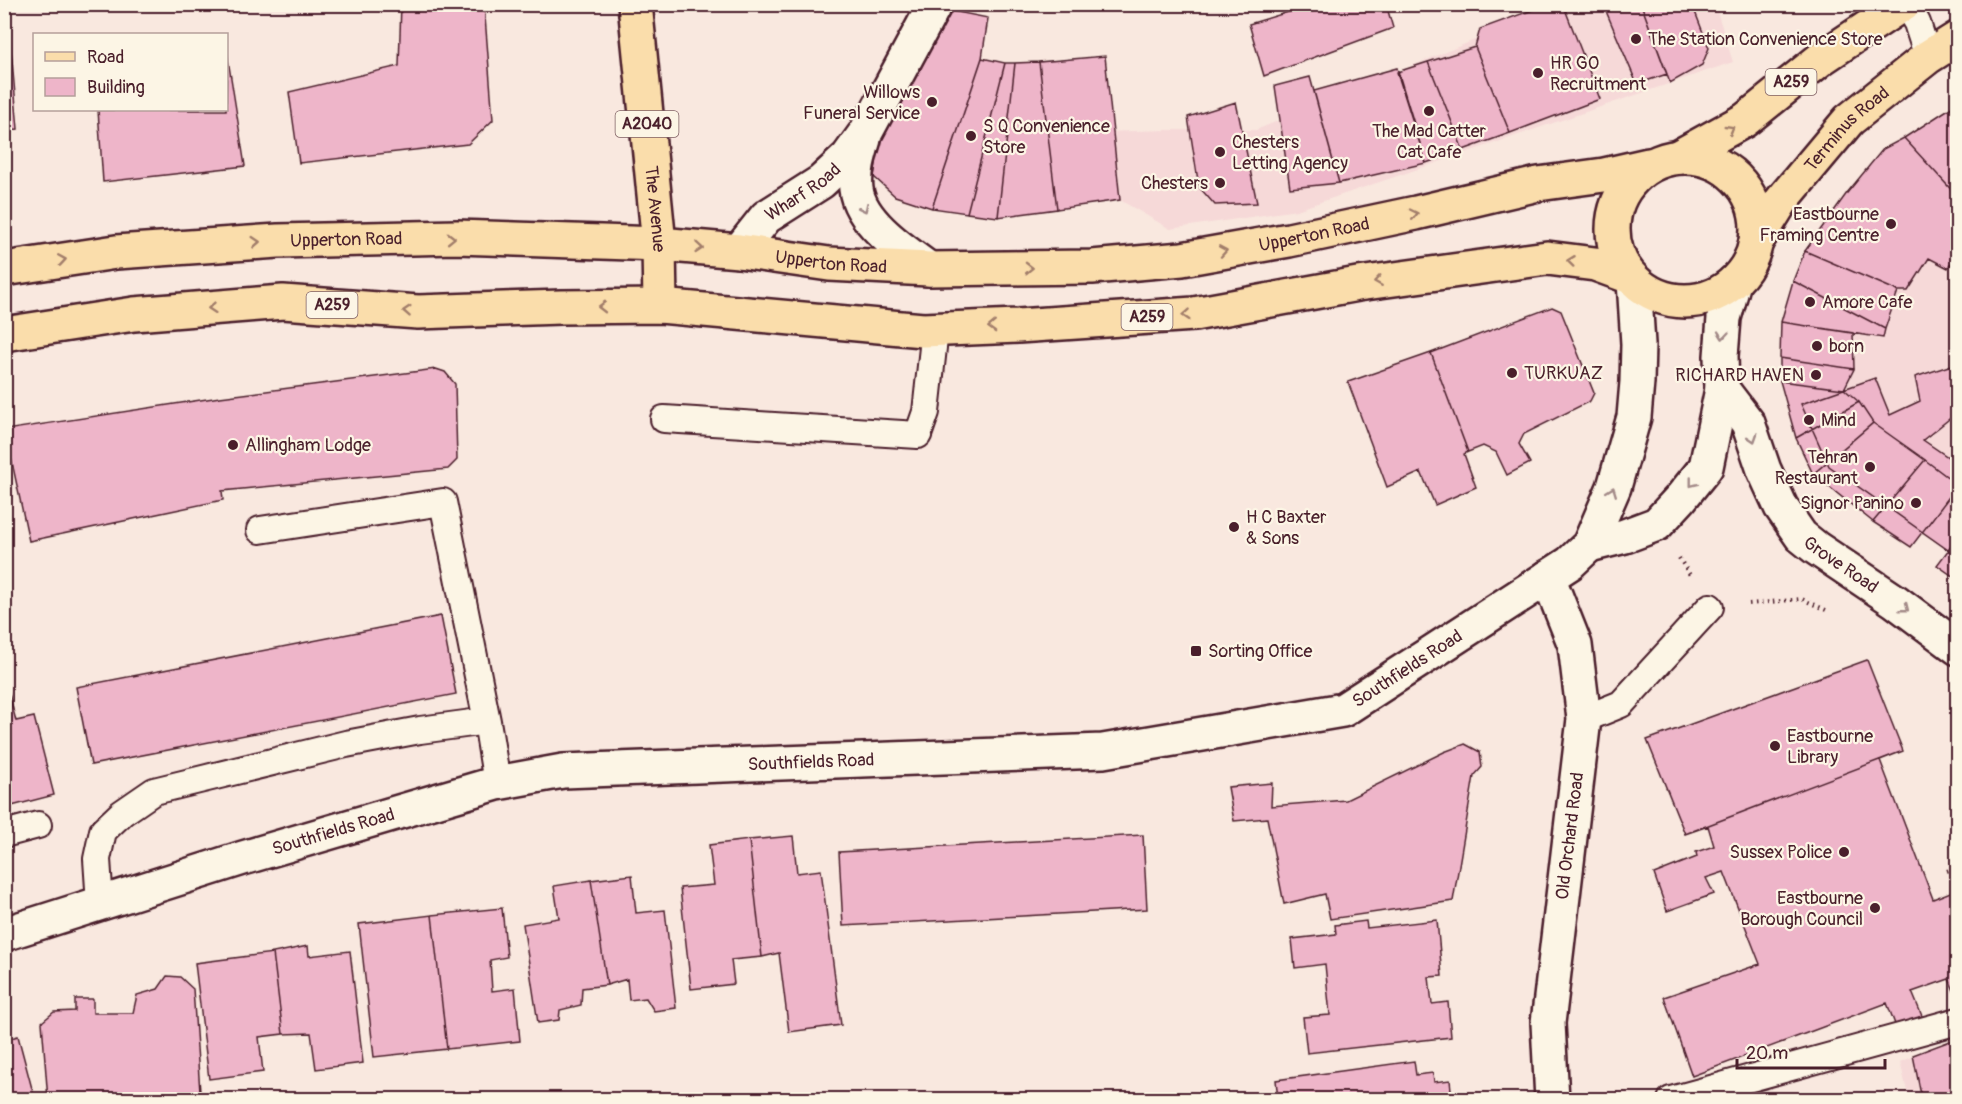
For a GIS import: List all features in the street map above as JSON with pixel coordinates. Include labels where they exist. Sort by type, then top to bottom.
[{"type":"main road","name":"The Avenue","points":[[636,4],[658,244],[660,306]]},
{"type":"main road","name":"A259","points":[[1663,161],[1745,120],[1822,58],[1904,4]]},
{"type":"main road","name":"Terminus Road","points":[[1756,242],[1782,200],[1849,120],[1928,57],[1958,38]]},
{"type":"main road","points":[[1701,158],[1721,165],[1738,180],[1751,198],[1757,219],[1756,242],[1747,264],[1734,282],[1712,296],[1687,302],[1663,298],[1631,279],[1614,248],[1612,224],[1618,201],[1630,181],[1663,161],[1701,158]]},
{"type":"main road","name":"Upperton Road","points":[[4,269],[116,252],[278,241],[457,237],[658,244],[739,251],[829,264],[928,269],[1092,267],[1182,259],[1289,240],[1538,184],[1604,175],[1663,161]]},
{"type":"main road","name":"A259","points":[[4,334],[134,314],[283,302],[418,312],[660,306],[935,329],[1194,314],[1358,284],[1546,258],[1595,264],[1631,279]]},
{"type":"street","name":"Wharf Road","points":[[739,251],[766,217],[821,182],[848,158],[866,132],[935,4]]},
{"type":"street","name":"Wharf Road","points":[[866,132],[856,174],[856,192],[869,220],[890,240],[928,269]]},
{"type":"street","name":"Southfields Road","points":[[4,934],[243,858],[497,783],[563,771],[1102,751],[1343,710],[1570,563],[1589,545],[1614,487],[1634,417],[1638,344],[1631,279]]},
{"type":"street","name":"Southfields Road","points":[[1589,545],[1625,536],[1657,524],[1682,498],[1706,466],[1722,389],[1721,356],[1724,318],[1734,282]]},
{"type":"street","name":"Grove Road","points":[[1722,389],[1749,423],[1764,470],[1781,507],[1801,536],[1958,648]]},
{"type":"street","name":"Old Orchard Road","points":[[1548,577],[1575,645],[1584,719],[1548,1023],[1552,1100]]},
{"type":"lane","points":[[1904,4],[1917,23],[1928,57]]},
{"type":"lane","points":[[664,419],[918,435],[926,412],[935,329]]},
{"type":"lane","points":[[260,530],[443,502],[497,783]]},
{"type":"lane","points":[[1584,719],[1621,704],[1710,607]]},
{"type":"lane","points":[[100,904],[97,859],[103,831],[122,813],[154,791],[346,744],[420,730],[486,721]]},
{"type":"lane","points":[[4,834],[38,825]]},
{"type":"lane","points":[[1671,1100],[1958,1021]]},
{"type":"path","points":[[1710,607],[1802,599],[1834,614]]},
{"type":"path","points":[[1947,871],[1958,867]]},
{"type":"shaded area","points":[[1560,5],[1715,5],[1733,62],[1297,210],[1170,229],[1120,200],[998,217],[932,208],[951,137],[1167,130],[1256,130]]},
{"type":"shaded area","points":[[1957,103],[1957,557],[1829,466],[1880,161],[1904,138]]},
{"type":"shaded area","points":[[1957,1038],[1957,1099],[1909,1099],[1900,1062]]},
{"type":"building","points":[[4,4],[7,4],[18,129],[4,131]]},
{"type":"building","points":[[401,4],[484,4],[493,120],[468,144],[299,163],[289,92],[399,66]]},
{"type":"building","points":[[1315,4],[1386,4],[1393,28],[1264,76],[1249,24]]},
{"type":"building","name":"HR GO Recruitment","points":[[1549,4],[1563,4],[1600,99],[1510,133],[1475,47],[1480,29]]},
{"type":"building","name":"The Station Convenience Store","points":[[1603,4],[1641,4],[1667,74],[1637,84]]},
{"type":"building","points":[[1641,4],[1692,4],[1709,48],[1702,65],[1670,83]]},
{"type":"building","name":"Willows Funeral Service","points":[[937,8],[988,18],[982,58],[932,208],[895,196],[874,177],[879,145]]},
{"type":"building","points":[[1475,47],[1510,133],[1463,150],[1428,62]]},
{"type":"building","points":[[1105,56],[1120,200],[1057,209],[1039,62]]},
{"type":"building","name":"S Q Convenience Store","points":[[982,58],[1005,63],[967,213],[932,208]]},
{"type":"building","points":[[228,59],[245,166],[103,182],[98,111],[228,111]]},
{"type":"building","points":[[1039,62],[1057,209],[998,217],[1015,63]]},
{"type":"building","name":"The Mad Catter Cat Cafe","points":[[1428,62],[1463,150],[1426,163],[1397,72]]},
{"type":"building","points":[[1005,63],[1015,63],[998,217],[967,213]]},
{"type":"building","points":[[1397,68],[1426,163],[1339,183],[1314,91]]},
{"type":"building","points":[[1310,77],[1339,183],[1290,188],[1275,86]]},
{"type":"building","name":"Chesters Letting Agency","points":[[1236,102],[1257,203],[1215,205],[1199,187],[1188,117]]},
{"type":"building","points":[[1958,103],[1958,197],[1904,138]]},
{"type":"building","name":"Eastbourne Framing Centre","points":[[1904,138],[1958,197],[1958,253],[1948,268],[1929,258],[1908,291],[1898,291],[1805,251],[1847,193],[1883,149]]},
{"type":"building","points":[[1805,251],[1898,291],[1885,329],[1793,281]]},
{"type":"building","name":"Amore Cafe","points":[[1793,281],[1885,329],[1883,338],[1781,322]]},
{"type":"building","name":"TURKUAZ","points":[[1552,307],[1561,311],[1594,393],[1590,401],[1524,434],[1519,444],[1530,463],[1507,475],[1496,452],[1483,446],[1468,452],[1431,353]]},
{"type":"building","name":"born","points":[[1781,322],[1853,333],[1854,369],[1780,358]]},
{"type":"building","points":[[1431,353],[1468,452],[1464,454],[1476,487],[1435,505],[1421,472],[1387,487],[1348,382]]},
{"type":"building","name":"RICHARD HAVEN","points":[[1780,358],[1854,369],[1844,389],[1780,381]]},
{"type":"building","points":[[1958,363],[1958,412],[1923,440],[1958,464],[1958,557],[1829,466],[1801,404],[1875,378],[1890,415],[1920,401],[1915,377]]},
{"type":"building","name":"Allingham Lodge","points":[[436,369],[445,372],[455,384],[457,460],[448,469],[222,491],[223,500],[29,541],[5,430],[220,397]]},
{"type":"building","name":"Mind","points":[[1780,381],[1844,389],[1859,402],[1796,438]]},
{"type":"building","points":[[1859,402],[1873,423],[1813,474],[1796,438]]},
{"type":"building","name":"Tehran Restaurant","points":[[1873,423],[1925,460],[1873,522],[1813,474]]},
{"type":"building","name":"Signor Panino","points":[[1925,460],[1958,485],[1911,547],[1873,522]]},
{"type":"building","points":[[1958,537],[1958,578],[1957,579],[1937,565]]},
{"type":"building","points":[[441,616],[456,694],[91,765],[76,687]]},
{"type":"building","points":[[1867,660],[1903,751],[1880,760],[1933,899],[1958,889],[1958,1000],[1949,979],[1912,992],[1922,1016],[1896,1027],[1887,1003],[1692,1076],[1664,997],[1760,964],[1724,872],[1706,878],[1714,894],[1667,911],[1654,874],[1697,857],[1696,852],[1714,846],[1708,826],[1685,834],[1647,740]]},
{"type":"building","name":"Eastbourne Library","points":[[1867,660],[1903,751],[1685,834],[1647,740]]},
{"type":"building","points":[[4,675],[16,721],[34,717],[54,795],[4,808]]},
{"type":"building","points":[[1465,744],[1480,752],[1482,767],[1474,776],[1453,901],[1330,919],[1325,894],[1284,904],[1267,818],[1234,821],[1228,787],[1272,783],[1271,806],[1346,800]]},
{"type":"building","points":[[1143,835],[1147,909],[843,926],[839,852]]},
{"type":"building","points":[[793,836],[797,873],[821,870],[841,1025],[789,1032],[779,953],[762,957],[749,840]]},
{"type":"building","points":[[749,840],[762,957],[731,960],[734,984],[691,989],[680,888],[714,885],[709,845]]},
{"type":"building","points":[[632,875],[636,913],[665,910],[676,1008],[654,1011],[646,998],[629,1000],[627,979],[607,985],[591,880]]},
{"type":"building","points":[[591,880],[607,985],[582,988],[581,1005],[560,1010],[559,1020],[538,1023],[523,924],[559,918],[554,886]]},
{"type":"building","points":[[502,908],[507,957],[490,960],[492,991],[515,988],[520,1041],[447,1049],[432,915]]},
{"type":"building","points":[[432,915],[447,1049],[374,1057],[359,924]]},
{"type":"building","points":[[1437,920],[1442,976],[1429,977],[1432,1004],[1448,1002],[1451,1037],[1307,1053],[1303,1017],[1330,1015],[1325,964],[1295,968],[1292,939],[1336,934],[1335,925],[1366,921],[1367,928]]},
{"type":"building","points":[[308,946],[309,956],[350,951],[363,1063],[316,1069],[311,1033],[283,1034],[273,953]]},
{"type":"building","points":[[273,953],[283,1034],[259,1037],[263,1072],[209,1079],[195,963]]},
{"type":"building","points":[[167,976],[180,977],[193,989],[200,1092],[155,1095],[155,1100],[48,1100],[42,1022],[54,1012],[75,1011],[75,999],[93,999],[93,1013],[133,1013],[137,995],[158,989]]},
{"type":"building","points":[[18,1036],[35,1100],[4,1100],[4,1040]]},
{"type":"building","points":[[1958,1038],[1958,1098],[1922,1100],[1913,1055]]},
{"type":"building","points":[[1414,1061],[1416,1075],[1433,1073],[1434,1082],[1450,1080],[1452,1100],[1278,1100],[1276,1080]]},
{"type":"place","name":"The Station Convenience Store","points":[[1636,39]]},
{"type":"place","name":"HR GO Recruitment","points":[[1538,73]]},
{"type":"place","name":"Willows Funeral Service","points":[[932,102]]},
{"type":"place","name":"The Mad Catter Cat Cafe","points":[[1429,111]]},
{"type":"place","name":"S Q Convenience Store","points":[[971,136]]},
{"type":"place","name":"Chesters Letting Agency","points":[[1220,152]]},
{"type":"place","name":"Chesters","points":[[1220,183]]},
{"type":"place","name":"Eastbourne Framing Centre","points":[[1891,224]]},
{"type":"place","name":"Amore Cafe","points":[[1810,302]]},
{"type":"place","name":"born","points":[[1817,346]]},
{"type":"place","name":"TURKUAZ","points":[[1512,373]]},
{"type":"place","name":"RICHARD HAVEN","points":[[1816,375]]},
{"type":"place","name":"Mind","points":[[1809,420]]},
{"type":"place","name":"Allingham Lodge","points":[[233,445]]},
{"type":"place","name":"Tehran Restaurant","points":[[1870,467]]},
{"type":"place","name":"Signor Panino","points":[[1916,503]]},
{"type":"place","name":"H C Baxter & Sons","points":[[1234,527]]},
{"type":"place","name":"Sorting Office","points":[[1196,651]]},
{"type":"place","name":"Eastbourne Library","points":[[1775,746]]},
{"type":"place","name":"Sussex Police","points":[[1844,852]]},
{"type":"place","name":"Eastbourne Borough Council","points":[[1875,908]]}]
